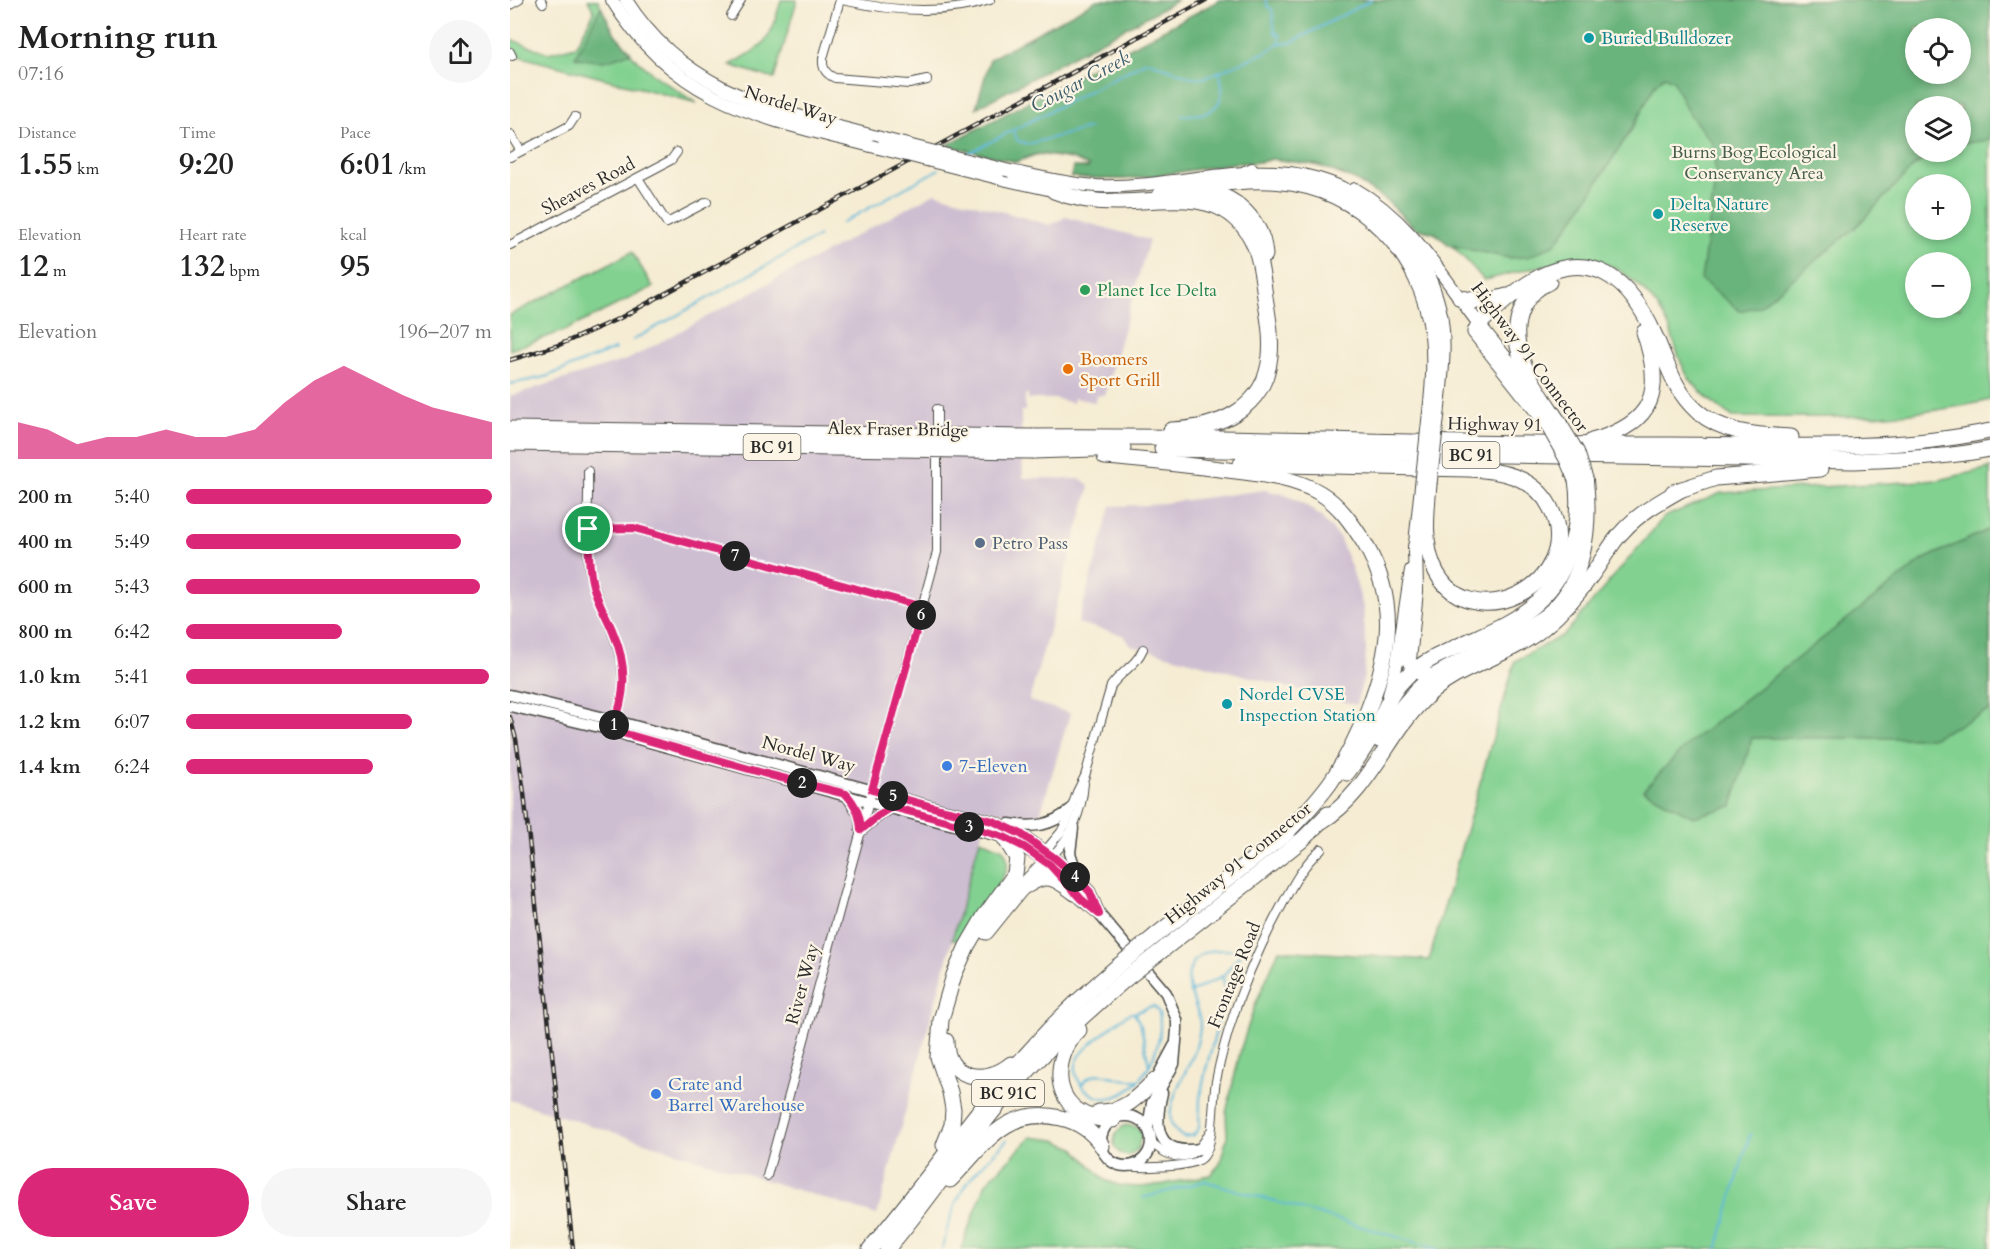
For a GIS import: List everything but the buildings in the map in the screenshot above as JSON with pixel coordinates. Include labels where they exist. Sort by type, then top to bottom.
[{"type":"highway","points":[[1166,462],[1467,469],[1507,474],[1532,486],[1545,499],[1552,512],[1556,528],[1556,546],[1551,563],[1542,577],[1526,591],[1506,600],[1495,602],[1463,597],[1447,586],[1436,573],[1429,551],[1425,485],[1433,412],[1442,368],[1442,342],[1440,317],[1422,264],[1402,236],[1371,207],[1333,186],[1305,177],[1246,173]]},
{"type":"highway","points":[[1050,437],[1183,429],[1219,422],[1234,415],[1255,396],[1267,371],[1270,338],[1260,258],[1252,241],[1236,219],[1213,204],[1191,201],[1094,201],[1069,197],[1053,191]]},
{"type":"highway","points":[[1162,194],[1215,194],[1226,198],[1244,211],[1262,236],[1266,272],[1263,282]]},
{"type":"highway","points":[[1554,423],[1475,332],[1479,324],[1518,291],[1544,274],[1572,267],[1591,268],[1616,279],[1633,296],[1642,309],[1681,394],[1697,411],[1716,424],[1754,435],[1900,440],[1953,438]]},
{"type":"highway","points":[[1388,699],[1396,687],[1426,662],[1505,625],[1537,604],[1562,571],[1572,545],[1581,480],[1563,451],[1554,423],[1520,356],[1516,342],[1517,322],[1526,301],[1542,285],[1566,275],[1590,276],[1610,285],[1635,313],[1649,347],[1654,387],[1646,409],[1633,424],[1615,434],[1578,446]]},
{"type":"highway","points":[[1460,298],[1479,303],[1491,302],[1518,291]]},
{"type":"highway","name":"Alex Fraser Bridge","points":[[510,429],[1033,444]]},
{"type":"highway","name":"Highway 91","points":[[1033,444],[1050,437],[1578,446],[1854,446],[1904,444],[1990,431]]},
{"type":"highway","name":"Alex Fraser Bridge","points":[[510,443],[1033,444]]},
{"type":"highway","points":[[1033,444],[1263,475],[1299,484],[1321,494],[1345,514],[1370,552],[1380,575],[1388,607],[1389,630],[1378,683],[1341,767],[1317,800],[1282,837]]},
{"type":"highway","name":"Highway 91","points":[[1033,444],[1109,448],[1854,461],[1909,459],[1990,449]]},
{"type":"highway","points":[[1567,593],[1576,584],[1608,538],[1626,519],[1654,499],[1703,482],[1730,476],[1909,459]]},
{"type":"highway","name":"Highway 91 Connector","points":[[1160,942],[1289,852],[1322,821],[1360,771],[1401,707],[1419,687],[1433,676],[1534,623],[1555,607],[1567,593],[1577,571],[1586,533],[1588,501],[1581,480]]},
{"type":"highway","points":[[1322,821],[1338,812],[1349,799],[1424,698],[1444,682],[1539,632],[1574,599],[1614,542],[1629,525],[1682,489]]},
{"type":"highway","points":[[1415,546],[1416,591],[1409,660],[1415,670],[1433,676]]},
{"type":"highway","name":"Highway 91 Connector","points":[[870,1249],[988,1098],[1034,1045],[1077,1002],[1123,971],[1160,942],[1311,814],[1351,768],[1372,736],[1388,699]]},
{"type":"highway","points":[[1004,837],[1017,858],[1014,888],[968,966],[952,1009],[945,1045],[948,1058],[955,1067],[968,1075],[979,1077],[992,1076],[1001,1071],[1034,1045]]},
{"type":"highway","points":[[928,1174],[948,1139],[953,1117],[950,1092],[939,1061],[938,1051],[941,1020],[949,991],[973,935],[989,909],[1014,888],[1045,856]]},
{"type":"highway","points":[[1014,888],[1046,877],[1077,887]]},
{"type":"highway","points":[[1117,1118],[1094,1118],[1081,1113],[1070,1103],[1064,1092],[1060,1067],[1069,1042],[1123,971]]},
{"type":"highway","name":"Highway 91 Connector","points":[[887,1249],[1015,1085],[1095,1005],[1123,971]]},
{"type":"highway","points":[[1064,1092],[1084,1109],[1107,1112],[1119,1109],[1160,1082]]},
{"type":"highway","points":[[907,1226],[991,1137],[1014,1119],[1043,1115],[1067,1119],[1088,1130],[1102,1146]]},
{"type":"main road","name":"Nordel Way","points":[[612,0],[655,55],[701,91],[720,100],[757,115],[1053,191]]},
{"type":"main road","name":"Nordel Way","points":[[626,0],[661,45],[680,62],[706,80],[746,99],[775,110],[1010,171]]},
{"type":"main road","name":"Highway 91 Connector","points":[[1010,171],[1052,180],[1100,186],[1156,183],[1246,173],[1253,168],[1269,167],[1308,171],[1347,185],[1370,198],[1395,218],[1425,252],[1479,324]]},
{"type":"main road","points":[[1053,191],[1113,197],[1162,194],[1242,183],[1276,183],[1319,191],[1366,215],[1399,253],[1414,277],[1423,299],[1431,333],[1433,412]]},
{"type":"main road","name":"Highway 91 Connector","points":[[1388,699],[1400,645],[1425,485]]},
{"type":"street","points":[[510,5],[519,0]]},
{"type":"street","points":[[731,16],[741,0]]},
{"type":"street","points":[[927,80],[909,84],[835,78],[826,72],[823,58],[841,0],[877,8],[922,10],[961,7],[990,0]]},
{"type":"street","points":[[510,157],[569,126],[575,117]]},
{"type":"street","points":[[510,134],[521,151]]},
{"type":"street","name":"Sheaves Road","points":[[510,245],[671,160],[677,152]]},
{"type":"street","points":[[638,178],[667,224],[707,202]]},
{"type":"street","name":"River Way","points":[[767,1176],[937,552],[937,409]]},
{"type":"street","points":[[588,471],[589,568],[594,590],[614,636],[624,672],[623,695],[613,726]]},
{"type":"street","points":[[588,529],[634,528],[923,607]]},
{"type":"street","points":[[1045,856],[1065,826],[1084,776],[1111,686],[1137,661],[1143,649]]},
{"type":"street","name":"Nordel Way","points":[[510,694],[613,726],[870,795],[993,821],[1021,834],[1045,856],[1059,874],[1077,887],[1166,993],[1175,1012],[1176,1041],[1152,1103],[1148,1128]]},
{"type":"street","name":"Nordel Way","points":[[510,706],[613,726],[672,748],[846,794],[870,795],[892,807],[1004,837],[1045,856]]},
{"type":"street","points":[[1077,887],[1070,853],[1073,828],[1083,795],[1084,776]]},
{"type":"street","points":[[846,794],[860,815],[861,830]]},
{"type":"street","points":[[861,830],[892,807]]},
{"type":"street","points":[[993,821],[1023,826],[1043,826],[1070,810]]},
{"type":"street","points":[[1045,856],[1066,840],[1073,828]]},
{"type":"street","name":"Frontage Road","points":[[1127,1166],[1164,1166],[1200,1161],[1208,1149],[1219,1067],[1249,974],[1299,874],[1308,861],[1321,849]]},
{"type":"street","points":[[1160,1082],[1157,1115],[1159,1134],[1176,1149],[1199,1149]]},
{"type":"street","name":"Nordel Way","points":[[1117,1118],[1140,1103],[1160,1082]]},
{"type":"street","points":[[1117,1118],[1134,1119],[1148,1128],[1150,1141],[1145,1157],[1127,1166],[1119,1165],[1109,1158],[1102,1146],[1101,1139],[1104,1129],[1117,1118]]},
{"type":"street","name":"Frontage Road","points":[[1199,1149],[1211,1127]]},
{"type":"street","points":[[1150,1141],[1164,1152],[1176,1157],[1186,1156],[1199,1149]]},
{"type":"shaded area","points":[[935,193],[1050,225],[1066,217],[1149,240],[1105,394],[1097,396],[1095,402],[1074,398],[1073,403],[1056,399],[1028,399],[1028,393],[1025,395],[1025,411],[1021,411],[1023,478],[1081,479],[1088,484],[1089,489],[1029,701],[1070,713],[1040,815],[1019,815],[988,810],[877,1215],[510,1100],[510,396],[629,359]]},
{"type":"shaded area","points":[[1265,490],[1283,494],[1303,503],[1321,517],[1339,537],[1353,572],[1363,607],[1366,650],[1364,676],[1356,705],[1130,645],[1123,635],[1078,623],[1111,506],[1148,505]]},
{"type":"green space","points":[[588,0],[598,0],[615,34],[632,55],[663,81],[697,103],[510,54],[510,39],[548,53],[576,46],[594,12]]},
{"type":"green space","points":[[781,0],[797,0],[774,79],[730,65],[766,40]]},
{"type":"green space","points":[[1097,0],[1178,0],[976,108],[990,59]]},
{"type":"green space","name":"Burns Bog Ecological Conservancy Area","points":[[1220,0],[1990,0],[1990,400],[1926,412],[1894,415],[1733,417],[1710,400],[1689,378],[1680,360],[1669,327],[1648,295],[1627,276],[1603,263],[1566,262],[1484,280],[1447,242],[1434,233],[1412,226],[1374,191],[1332,170],[1302,162],[1271,159],[1263,162],[1234,163],[1123,179],[1071,177],[1073,167],[1088,168],[1089,166],[1072,159],[1038,154],[1016,162],[947,145]]},
{"type":"green space","name":"Burns Bog Ecological Conservancy Area","points":[[1220,0],[1990,0],[1990,138],[1971,142],[1971,96],[1905,96],[1905,162],[1920,162],[1905,174],[1857,226],[1760,306],[1740,311],[1701,280],[1716,174],[1712,143],[1686,109],[1673,80],[1664,76],[1655,85],[1633,127],[1555,244],[1528,257],[1509,258],[1449,245],[1435,233],[1415,228],[1386,200],[1355,180],[1317,165],[1271,159],[1263,162],[1234,163],[1123,179],[1071,177],[1073,167],[1088,168],[1089,166],[1072,159],[1043,154],[1033,155],[1016,162],[947,145]]},
{"type":"green space","points":[[601,7],[615,34],[631,52],[604,61],[575,57]]},
{"type":"green space","points":[[632,252],[653,287],[566,330],[510,350],[510,315]]},
{"type":"green space","points":[[1990,468],[1990,1249],[961,1249],[986,1183],[1031,1137],[1055,1140],[1074,1148],[1105,1180],[1121,1186],[1159,1185],[1210,1175],[1220,1164],[1227,1136],[1226,1113],[1241,1048],[1255,1005],[1279,950],[1429,960],[1515,661],[1565,634],[1664,517],[1721,493],[1939,480]]},
{"type":"green space","points":[[1990,529],[1990,710],[1932,738],[1752,738],[1732,806],[1693,817],[1643,790],[1689,743],[1924,559]]},
{"type":"green space","points":[[980,839],[1003,849],[1008,862],[1007,867],[995,891],[964,935],[958,941],[952,940]]},
{"type":"green space","points":[[1126,1125],[1137,1127],[1142,1134],[1138,1149],[1128,1156],[1117,1151],[1114,1142],[1117,1132]]},
{"type":"waterway","points":[[1266,0],[1268,7],[1272,9],[1275,33],[1280,35],[1279,43]]},
{"type":"waterway","name":"Cougar Creek","points":[[965,155],[1147,61],[1191,77],[1204,78],[1266,52],[1279,43],[1290,43],[1371,0]]},
{"type":"waterway","points":[[1182,116],[1206,113],[1217,105],[1222,95],[1219,71]]},
{"type":"waterway","points":[[1013,131],[1018,141],[1028,144],[1090,128]]},
{"type":"waterway","name":"Cougar Creek","points":[[842,223],[939,169]]},
{"type":"waterway","name":"Cougar Creek","points":[[633,340],[819,236]]},
{"type":"waterway","name":"Cougar Creek","points":[[510,384],[545,377],[615,349]]},
{"type":"waterway","points":[[1223,976],[1225,997],[1200,1098],[1199,1128],[1194,1135],[1184,1137],[1175,1129],[1171,1119],[1171,1107],[1197,1044],[1200,1030],[1199,1016],[1190,992],[1188,975],[1196,959],[1206,952],[1244,950]]},
{"type":"waterway","points":[[1189,993],[1223,976],[1244,950]]},
{"type":"waterway","points":[[1134,1013],[1152,1006],[1158,1011],[1160,1019],[1157,1048],[1152,1060],[1146,1071],[1138,1081],[1119,1095],[1101,1098],[1092,1095],[1084,1088],[1075,1071],[1076,1064],[1084,1050],[1130,1013],[1134,1013],[1141,1026],[1149,1065]]},
{"type":"waterway","points":[[1081,1085],[1088,1078],[1101,1074],[1138,1080]]},
{"type":"waterway","points":[[1717,1249],[1751,1134]]},
{"type":"waterway","points":[[942,1249],[953,1211],[967,1183],[1007,1140]]},
{"type":"waterway","points":[[1143,1198],[1205,1181],[1438,1249]]},
{"type":"railway","points":[[510,360],[559,345],[620,318],[1206,0]]},
{"type":"railway","points":[[510,717],[516,739],[524,793],[573,1249]]},
{"type":"place","name":"Buried Bulldozer","points":[[1589,38]]},
{"type":"place","name":"Delta Nature Reserve","points":[[1658,214]]},
{"type":"place","name":"Planet Ice Delta","points":[[1085,290]]},
{"type":"place","name":"Boomers Sport Grill","points":[[1068,369]]},
{"type":"place","name":"Petro Pass","points":[[980,543]]},
{"type":"place","name":"Nordel CVSE Inspection Station","points":[[1227,704]]},
{"type":"place","name":"7-Eleven","points":[[947,766]]},
{"type":"place","name":"Crate and Barrel Warehouse","points":[[656,1094]]},
{"type":"route","points":[[634,528],[923,607],[872,790],[993,821],[1014,830],[1045,850],[1079,880],[1090,892],[1099,914],[1039,856],[1004,837],[892,807],[861,830],[860,815],[846,794],[612,730],[623,695],[624,672],[614,636],[594,590],[589,568],[588,529],[634,528]]}]
